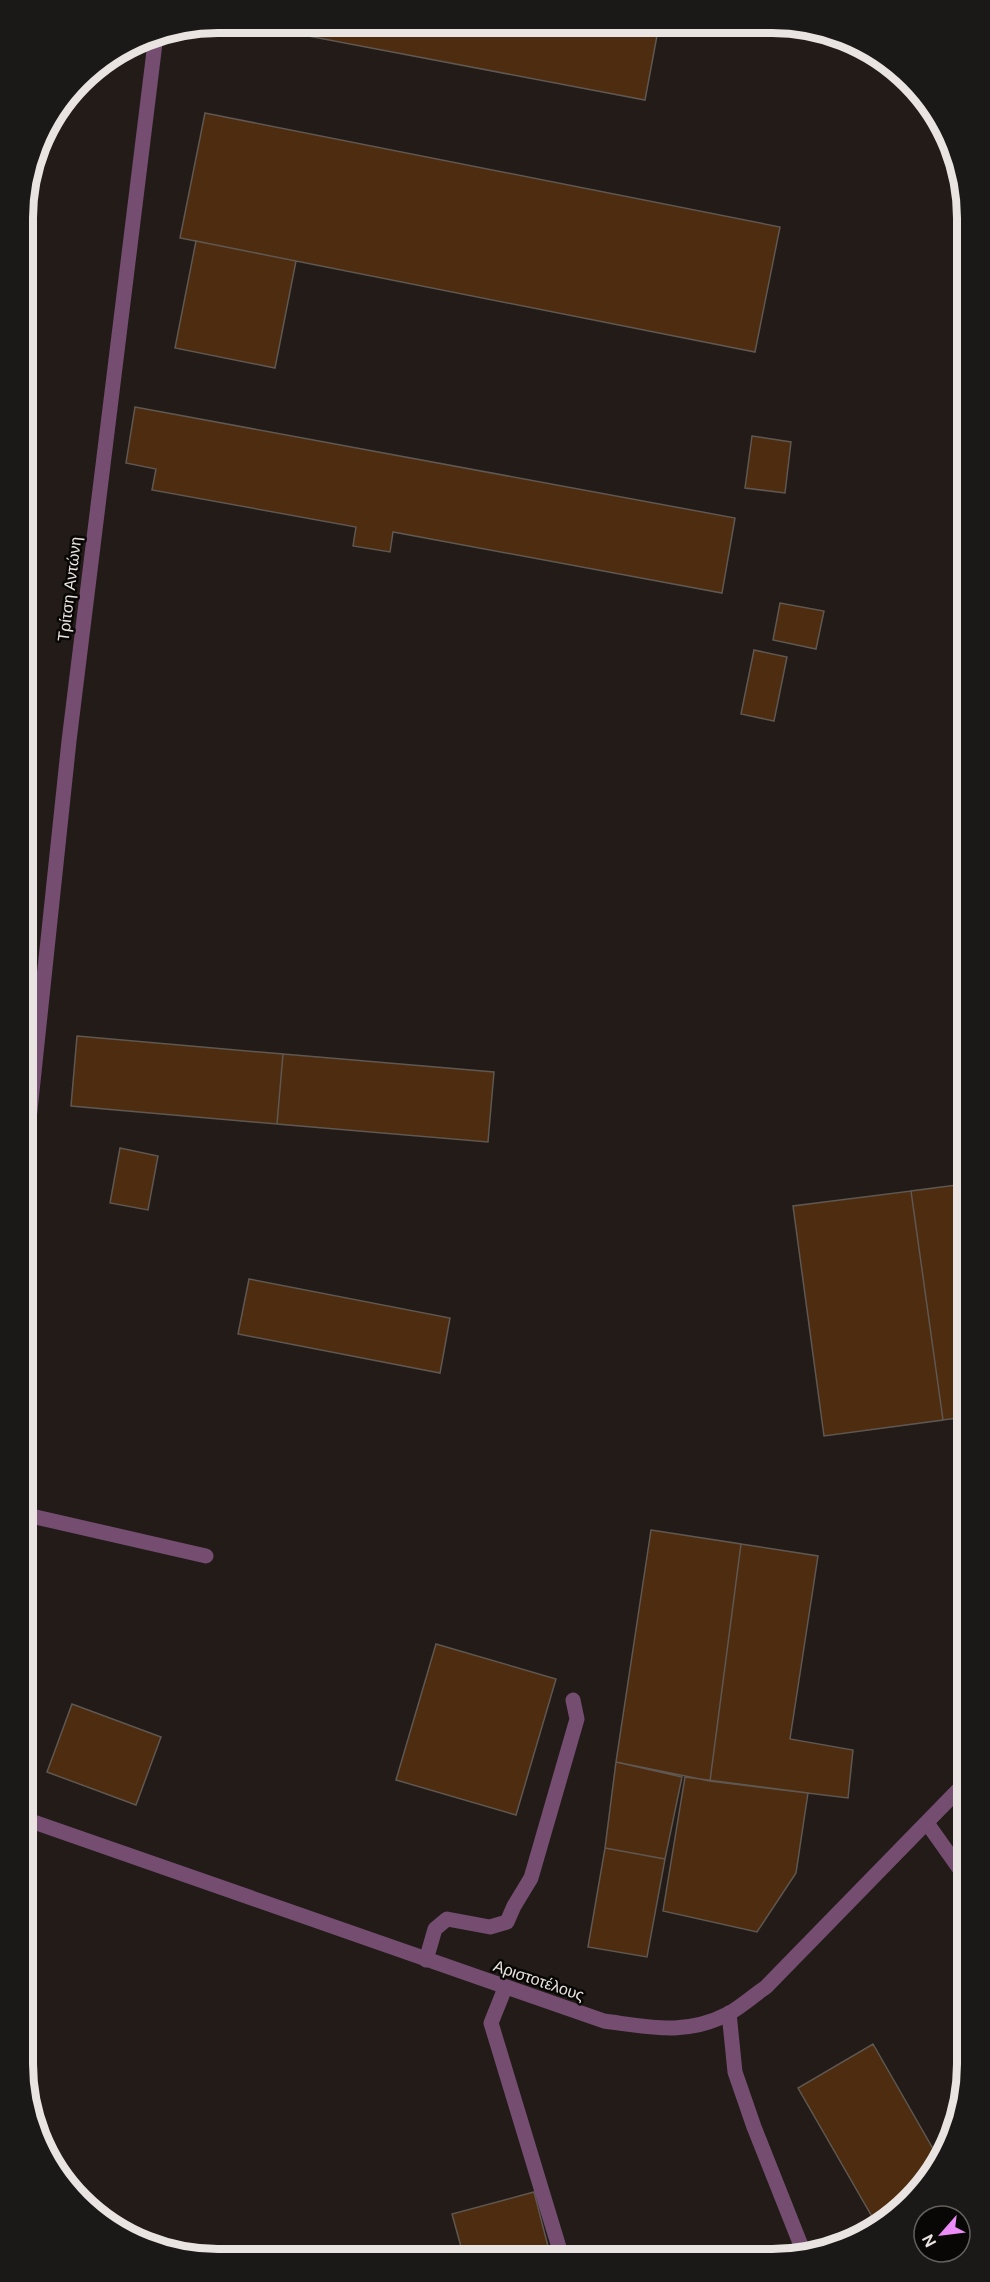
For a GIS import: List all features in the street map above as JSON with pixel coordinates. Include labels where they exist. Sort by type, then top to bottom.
[{"type":"street","name":"Τρίτση Αντώνη","points":[[33,1083],[72,718],[155,44]]},
{"type":"street","points":[[33,1516],[206,1556]]},
{"type":"street","points":[[426,1960],[435,1929],[447,1919],[490,1928],[507,1922],[513,1906],[531,1878],[577,1719],[573,1700]]},
{"type":"street","name":"Αριστοτέλους","points":[[33,1822],[604,2021],[667,2030],[697,2026],[729,2013],[766,1987],[957,1791]]},
{"type":"street","points":[[927,1823],[957,1865]]},
{"type":"street","points":[[505,1988],[491,2023],[559,2249]]},
{"type":"street","points":[[729,2013],[735,2072],[754,2127],[801,2246]]},
{"type":"building","points":[[292,33],[658,33],[645,100]]},
{"type":"building","points":[[205,113],[780,227],[755,352],[180,238]]},
{"type":"building","points":[[196,241],[296,261],[275,368],[175,348]]},
{"type":"building","points":[[135,407],[735,518],[722,593],[393,532],[390,552],[353,546],[356,527],[152,490],[156,469],[126,463]]},
{"type":"building","points":[[752,436],[791,442],[785,493],[745,488]]},
{"type":"building","points":[[780,603],[824,611],[816,649],[773,640]]},
{"type":"building","points":[[754,650],[787,657],[774,721],[741,714]]},
{"type":"building","points":[[77,1036],[283,1054],[277,1124],[71,1106]]},
{"type":"building","points":[[283,1054],[494,1072],[488,1142],[277,1124]]},
{"type":"building","points":[[120,1148],[158,1156],[148,1210],[110,1203]]},
{"type":"building","points":[[957,1185],[957,1418],[943,1420],[911,1191]]},
{"type":"building","points":[[911,1191],[943,1420],[824,1436],[793,1206]]},
{"type":"building","points":[[249,1279],[450,1318],[440,1373],[238,1334]]},
{"type":"building","points":[[651,1530],[741,1544],[710,1781],[616,1762]]},
{"type":"building","points":[[741,1544],[818,1556],[790,1739],[853,1750],[848,1798],[710,1781]]},
{"type":"building","points":[[436,1644],[556,1679],[516,1815],[396,1780]]},
{"type":"building","points":[[72,1704],[161,1737],[136,1805],[47,1772]]},
{"type":"building","points":[[616,1762],[682,1777],[665,1859],[605,1848]]},
{"type":"building","points":[[685,1777],[808,1793],[796,1873],[757,1932],[663,1911]]},
{"type":"building","points":[[605,1848],[665,1859],[647,1957],[588,1947]]},
{"type":"building","points":[[873,2044],[935,2152],[911,2186],[875,2218],[873,2219],[798,2088]]},
{"type":"building","points":[[534,2192],[549,2249],[462,2249],[452,2214]]}]
